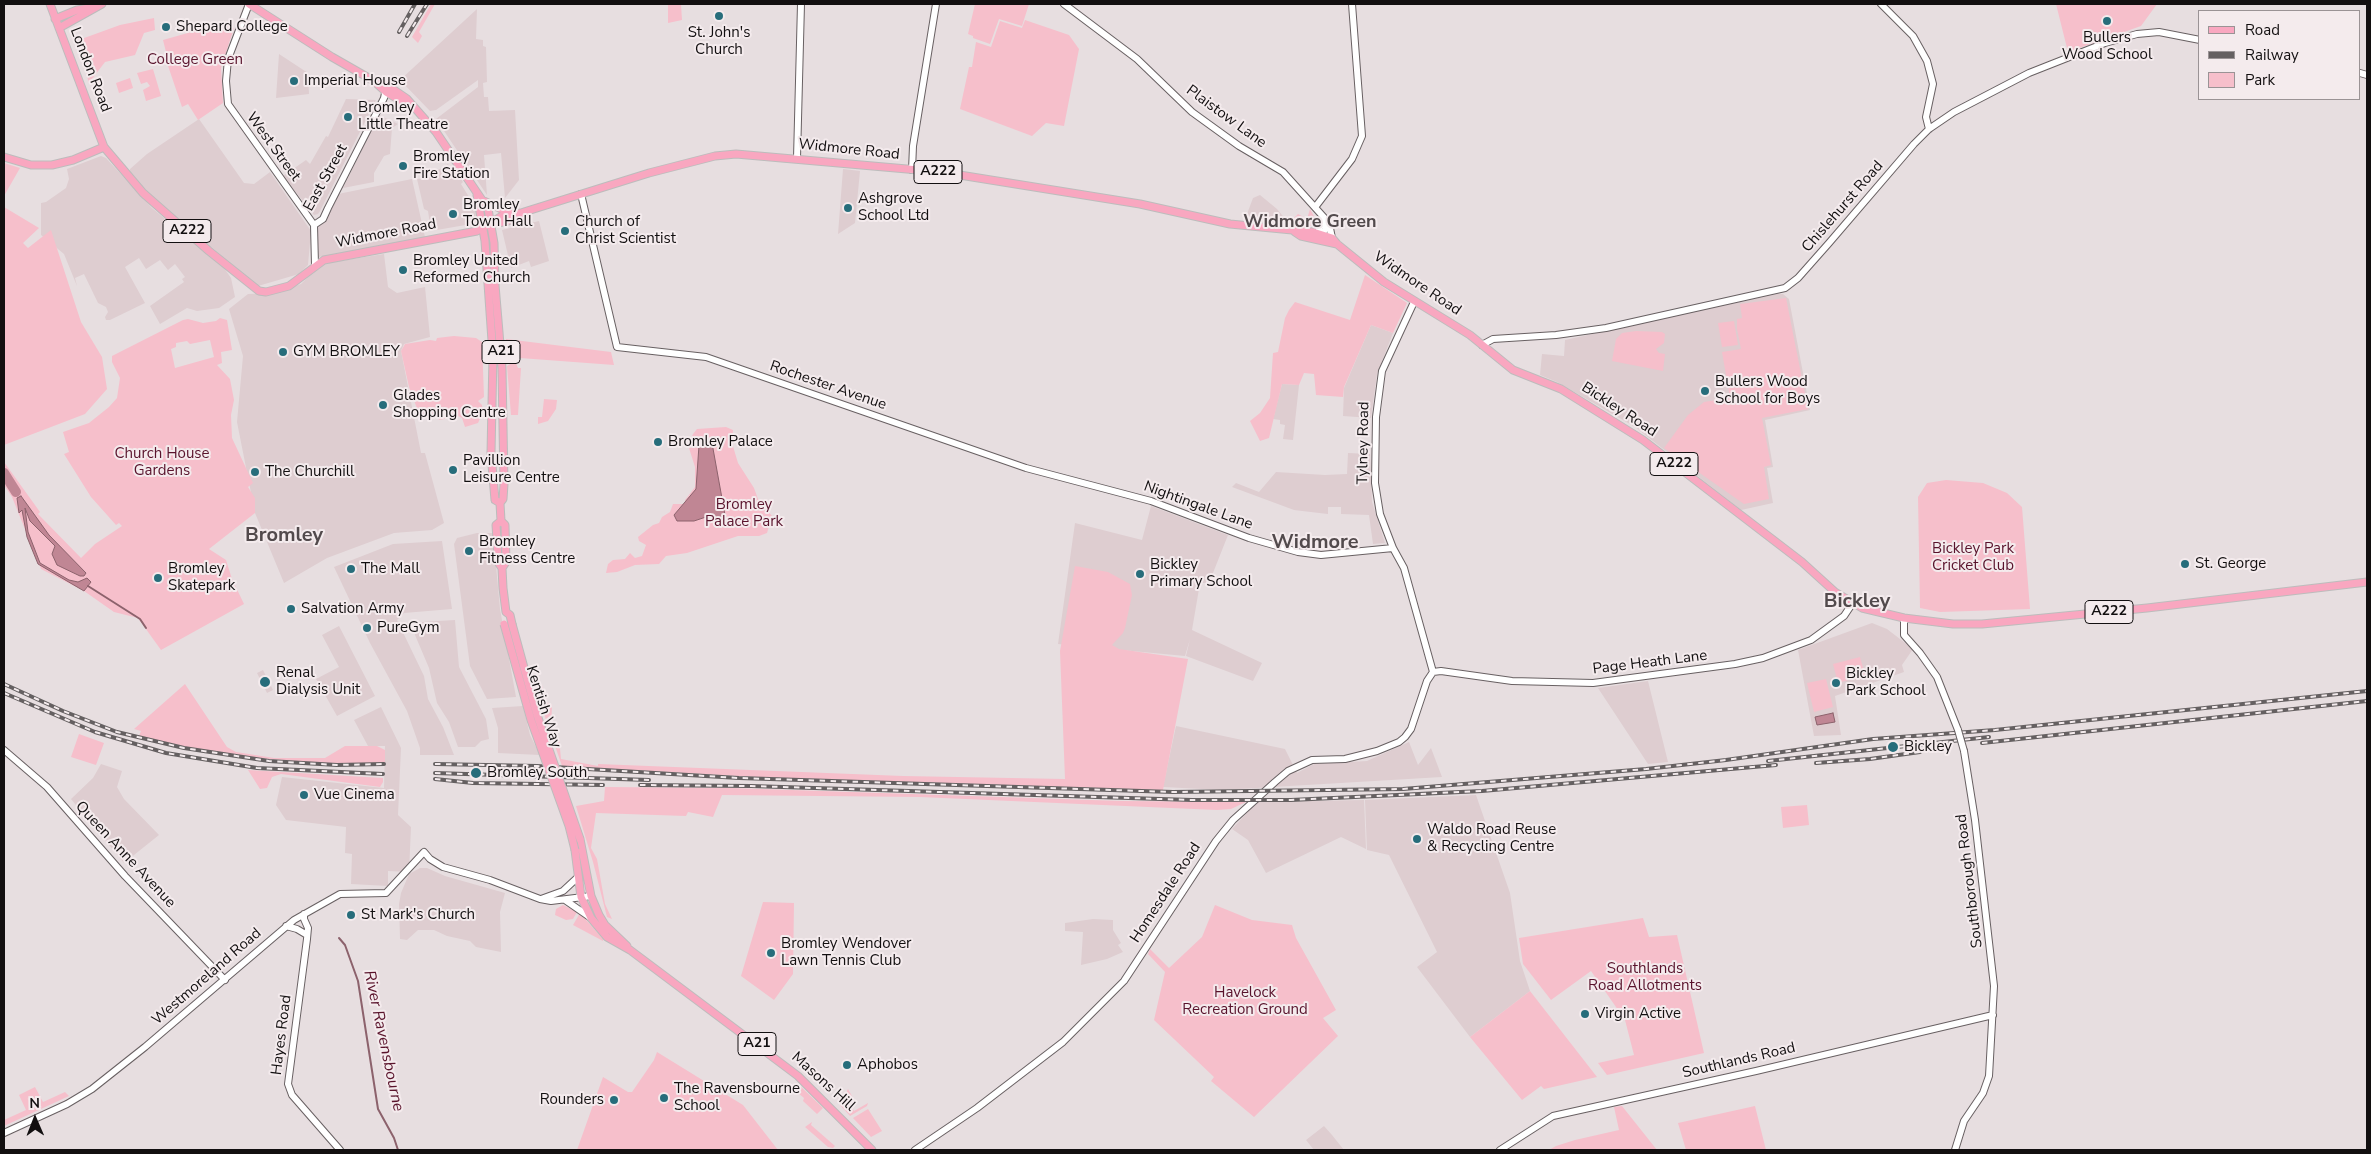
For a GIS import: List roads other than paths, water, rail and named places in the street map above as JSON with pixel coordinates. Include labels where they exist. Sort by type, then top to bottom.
[{"type":"main road","name":"London Road","points":[[50,4],[104,147]]},
{"type":"main road","name":"A21","points":[[249,4],[316,47],[386,89],[407,99],[436,132],[484,202],[491,223]]},
{"type":"main road","points":[[55,19],[77,10],[99,5]]},
{"type":"main road","points":[[59,28],[79,19],[99,5]]},
{"type":"main road","points":[[4,157],[31,165],[47,166],[73,160],[104,147]]},
{"type":"main road","name":"A222","points":[[104,147],[144,193],[209,251],[259,291],[266,292],[283,288],[303,277],[315,265]]},
{"type":"main road","name":"Widmore Road","points":[[491,223],[506,222],[524,212],[715,156],[736,154],[948,173],[1140,204],[1230,224],[1295,232],[1308,231],[1337,244]]},
{"type":"main road","name":"A21","points":[[477,194],[483,228]]},
{"type":"main road","points":[[484,202],[510,213]]},
{"type":"main road","name":"Widmore Road","points":[[315,265],[326,260],[483,228],[510,213],[524,212]]},
{"type":"main road","name":"Kentish Way","points":[[491,223],[503,393],[503,500],[500,503],[498,523],[505,525],[506,562],[502,568],[506,612],[503,616],[508,624],[580,839],[591,896]]},
{"type":"main road","name":"Kentish Way","points":[[483,228],[494,368],[490,450],[495,500],[500,503]]},
{"type":"main road","name":"Widmore Road","points":[[1319,237],[1332,238],[1384,282],[1482,345]]},
{"type":"main road","name":"Bickley Road","points":[[1482,345],[1513,370],[1561,389],[1643,440],[1802,562],[1835,592],[1852,604]]},
{"type":"main road","name":"A222","points":[[1852,604],[1904,618],[1960,624],[1998,623],[2147,608],[2367,582]]},
{"type":"main road","name":"Kentish Way","points":[[508,624],[531,720],[569,826],[575,850],[581,898]]},
{"type":"main road","name":"Masons Hill","points":[[591,896],[605,925],[630,950]]},
{"type":"main road","name":"Masons Hill","points":[[581,898],[591,918],[607,937],[630,950],[802,1079],[872,1150]]},
{"type":"street","name":"West Street","points":[[249,4],[228,59],[226,81],[229,108],[314,225]]},
{"type":"street","points":[[797,158],[801,4]]},
{"type":"street","points":[[912,170],[913,146],[936,4]]},
{"type":"street","name":"Plaistow Lane","points":[[1064,4],[1137,59],[1192,112],[1239,146],[1283,172],[1330,223],[1332,238]]},
{"type":"street","points":[[1316,206],[1352,159],[1362,136],[1362,113],[1352,4]]},
{"type":"street","points":[[1882,4],[1913,36],[1927,61],[1933,84],[1926,116],[1929,129]]},
{"type":"street","name":"Chislehurst Road","points":[[1482,345],[1493,339],[1556,335],[1606,328],[1789,286],[1829,243],[1914,144],[1929,129],[1954,112],[2013,81],[2105,42],[2137,34],[2160,32],[2198,40]]},
{"type":"street","name":"East Street","points":[[315,265],[314,225],[322,219],[328,208],[386,89]]},
{"type":"street","name":"Rochester Avenue","points":[[581,194],[617,347],[706,357],[1026,468]]},
{"type":"street","points":[[1319,237],[1319,228],[1324,218]]},
{"type":"street","name":"Tylney Road","points":[[1414,302],[1382,371],[1378,393],[1375,483],[1380,514],[1393,548],[1404,568],[1433,672]]},
{"type":"street","name":"Nightingale Lane","points":[[1026,468],[1151,501],[1249,538],[1298,552],[1322,555],[1393,548]]},
{"type":"street","name":"Page Heath Lane","points":[[1433,672],[1441,670],[1512,680],[1593,684],[1735,664],[1763,658],[1810,640],[1844,616],[1852,604]]},
{"type":"street","name":"Southborough Road","points":[[1904,618],[1904,635],[1937,677],[1958,730],[1964,751],[1975,820],[1993,968],[1989,1076],[1983,1093],[1964,1121],[1956,1150]]},
{"type":"street","name":"Homesdale Road","points":[[915,1150],[977,1108],[1063,1042],[1124,981],[1216,840],[1233,820],[1274,782],[1288,771],[1312,760],[1345,759],[1377,751],[1399,742],[1411,729],[1424,687],[1433,672]]},
{"type":"street","name":"Queen Anne Avenue","points":[[4,750],[46,787],[125,876],[225,980]]},
{"type":"street","name":"Westmoreland Road","points":[[4,1133],[67,1104],[92,1089],[225,980],[294,920],[344,893],[386,893],[424,852],[430,859],[443,867],[490,880],[540,899]]},
{"type":"street","points":[[540,899],[563,891],[577,878]]},
{"type":"street","points":[[540,899],[551,901],[591,896]]},
{"type":"street","points":[[565,900],[591,918]]},
{"type":"street","name":"Hayes Road","points":[[304,914],[308,928],[288,1084],[292,1095],[340,1150]]},
{"type":"street","points":[[294,920],[307,935]]},
{"type":"street","points":[[286,926],[297,929],[307,935]]},
{"type":"street","name":"Southlands Road","points":[[1500,1150],[1553,1116],[1756,1071],[1992,1015]]},
{"type":"waterway","name":"River Ravensbourne","points":[[4,473],[16,492]]},
{"type":"waterway","name":"River Ravensbourne","points":[[88,586],[140,619],[146,628]]},
{"type":"waterway","name":"River Ravensbourne","points":[[339,938],[345,945],[358,981],[378,1109],[394,1138],[398,1150]]},
{"type":"railway","points":[[399,32],[415,4]]},
{"type":"railway","points":[[407,36],[427,4]]},
{"type":"railway","points":[[4,684],[63,711],[117,732],[184,748],[269,761],[337,765],[384,764]]},
{"type":"railway","points":[[435,764],[537,766],[739,778],[1173,792],[1403,789],[1646,769],[1726,760],[1873,739],[1995,730],[2367,691]]},
{"type":"railway","points":[[4,693],[95,732],[166,753],[257,768],[383,774]]},
{"type":"railway","points":[[1982,743],[2367,701]]},
{"type":"railway","points":[[1768,761],[1989,737]]},
{"type":"railway","points":[[1816,763],[1870,759],[1920,752]]},
{"type":"railway","points":[[640,785],[751,786],[1192,800],[1291,800],[1482,791],[1776,765]]},
{"type":"railway","points":[[435,773],[649,780]]},
{"type":"railway","points":[[435,779],[473,783],[603,785]]},
{"type":"place","name":"St. John's Church","points":[[719,16]]},
{"type":"place","name":"Bullers Wood School","points":[[2107,21]]},
{"type":"place","name":"Shepard College","points":[[166,27]]},
{"type":"place","name":"Imperial House","points":[[294,81]]},
{"type":"place","name":"Bromley Little Theatre","points":[[348,117]]},
{"type":"place","name":"Bromley Fire Station","points":[[403,166]]},
{"type":"place","name":"Ashgrove School Ltd","points":[[848,208]]},
{"type":"place","name":"Bromley Town Hall","points":[[453,214]]},
{"type":"place","name":"Church of Christ Scientist","points":[[565,231]]},
{"type":"place","name":"Bromley United Reformed Church","points":[[403,270]]},
{"type":"place","name":"GYM BROMLEY","points":[[283,352]]},
{"type":"place","name":"Bullers Wood School for Boys","points":[[1705,391]]},
{"type":"place","name":"Glades Shopping Centre","points":[[383,405]]},
{"type":"place","name":"Bromley Palace","points":[[658,442]]},
{"type":"place","name":"Pavillion Leisure Centre","points":[[453,470]]},
{"type":"place","name":"The Churchill","points":[[255,472]]},
{"type":"place","name":"Bromley Fitness Centre","points":[[469,551]]},
{"type":"place","name":"St. George","points":[[2185,564]]},
{"type":"place","name":"The Mall","points":[[351,569]]},
{"type":"place","name":"Bickley Primary School","points":[[1140,574]]},
{"type":"place","name":"Bromley Skatepark","points":[[158,578]]},
{"type":"place","name":"Salvation Army","points":[[291,609]]},
{"type":"place","name":"PureGym","points":[[367,628]]},
{"type":"place","name":"Renal Dialysis Unit","points":[[265,682]]},
{"type":"place","name":"Bickley Park School","points":[[1836,683]]},
{"type":"place","name":"Bickley","points":[[1893,747]]},
{"type":"place","name":"Bromley South","points":[[476,773]]},
{"type":"place","name":"Vue Cinema","points":[[304,795]]},
{"type":"place","name":"Waldo Road Reuse & Recycling Centre","points":[[1417,839]]},
{"type":"place","name":"St Mark's Church","points":[[351,915]]},
{"type":"place","name":"Bromley Wendover Lawn Tennis Club","points":[[771,953]]},
{"type":"place","name":"Virgin Active","points":[[1585,1014]]},
{"type":"place","name":"Aphobos","points":[[847,1065]]},
{"type":"place","name":"The Ravensbourne School","points":[[664,1098]]},
{"type":"place","name":"Rounders","points":[[614,1100]]},
{"type":"district","name":"Widmore Green","points":[[1310,223]]},
{"type":"district","name":"Bromley","points":[[284,536]]},
{"type":"district","name":"Widmore","points":[[1315,543]]},
{"type":"district","name":"Bickley","points":[[1857,602]]},
{"type":"park label","name":"College Green","points":[[195,60]]},
{"type":"park label","name":"Church House Gardens","points":[[162,462]]},
{"type":"park label","name":"Bromley Palace Park","points":[[744,514]]},
{"type":"park label","name":"Bickley Park Cricket Club","points":[[1973,558]]},
{"type":"park label","name":"Southlands Road Allotments","points":[[1645,978]]},
{"type":"park label","name":"Havelock Recreation Ground","points":[[1245,1002]]}]
